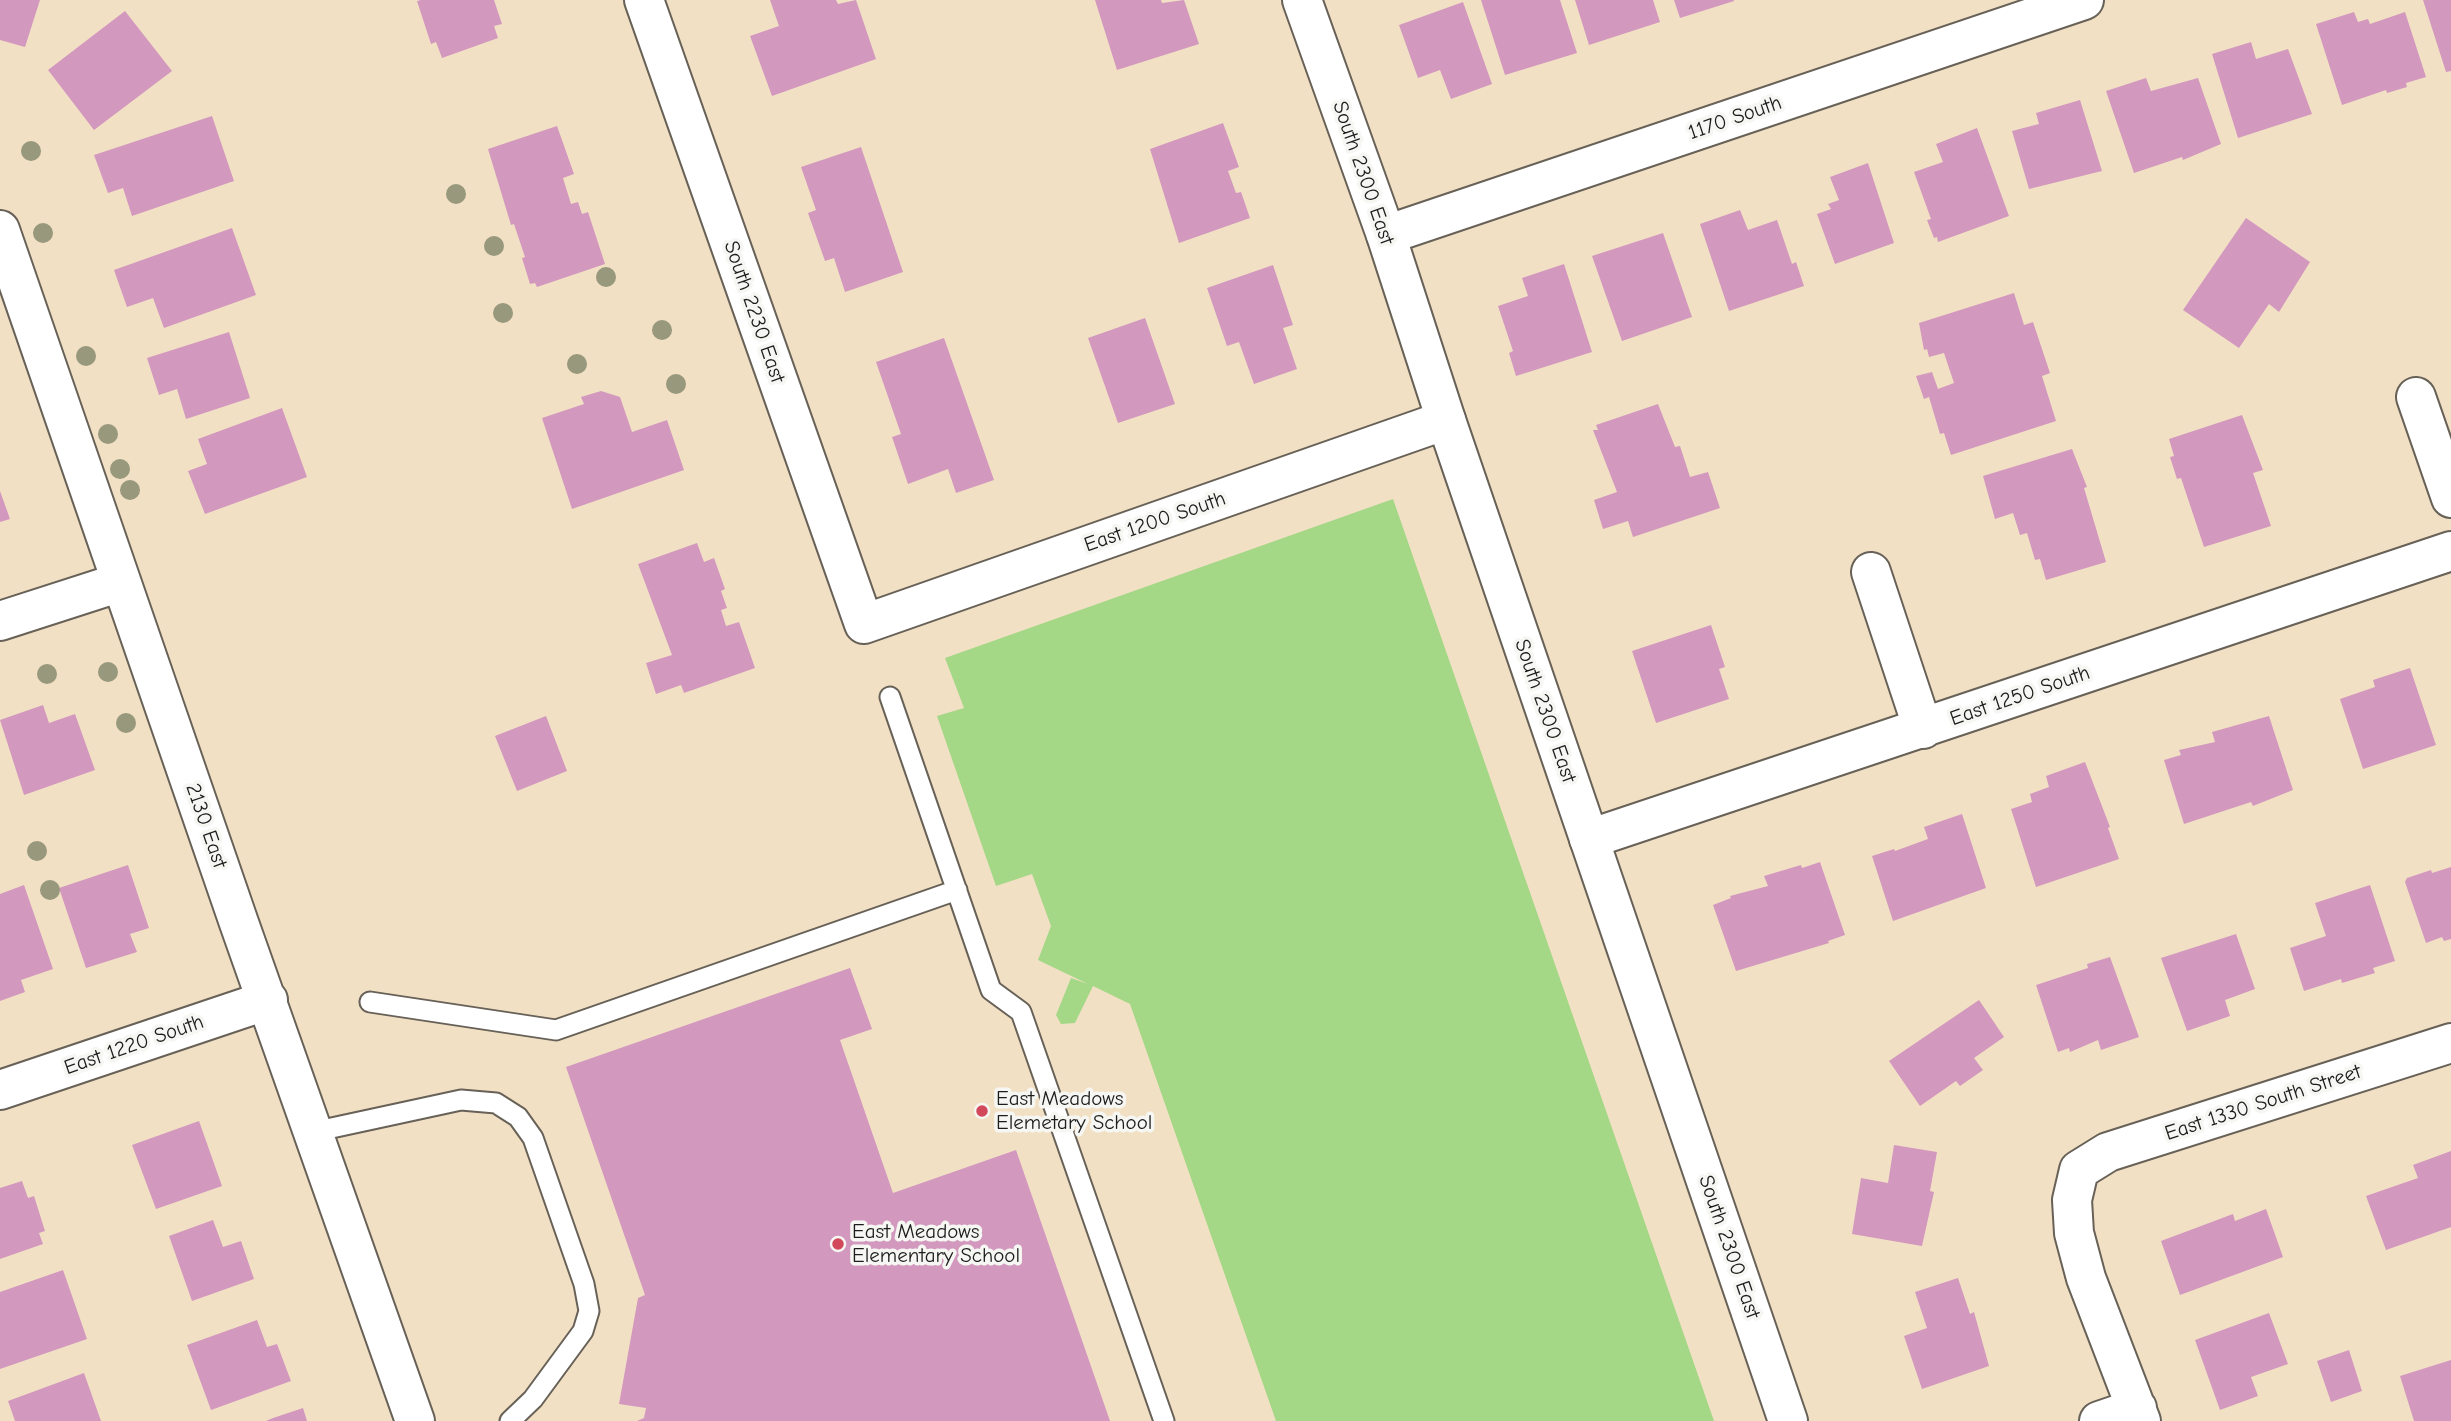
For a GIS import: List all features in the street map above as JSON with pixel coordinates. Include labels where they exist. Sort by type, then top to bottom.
[{"type":"street","name":"South 2230 East","points":[[644,0],[864,624]]},
{"type":"street","name":"South 2300 East","points":[[1302,0],[1386,235],[1446,420],[1788,1421]]},
{"type":"street","name":"1170 South","points":[[1386,235],[2084,0]]},
{"type":"street","name":"2130 East","points":[[0,230],[415,1421]]},
{"type":"street","points":[[2416,397],[2451,498]]},
{"type":"street","name":"East 1200 South","points":[[864,624],[1446,420]]},
{"type":"street","name":"East 1250 South","points":[[1589,839],[2451,551]]},
{"type":"street","points":[[1871,572],[1923,729]]},
{"type":"street","points":[[0,621],[121,582]]},
{"type":"street","name":"East 1220 South","points":[[0,1090],[268,1000]]},
{"type":"street","name":"East 1330 South Street","points":[[2139,1414],[2086,1278],[2074,1233],[2072,1200],[2079,1170],[2108,1152],[2451,1043]]},
{"type":"street","points":[[2099,1421],[2139,1414]]},
{"type":"lane","points":[[890,697],[991,990],[1021,1012],[1164,1421]]},
{"type":"lane","points":[[370,1002],[556,1030],[957,890]]},
{"type":"lane","points":[[313,1132],[461,1100],[496,1104],[518,1117],[533,1138],[584,1284],[589,1311],[583,1331],[533,1399],[510,1421]]},
{"type":"green space","points":[[1393,499],[1714,1421],[1276,1421],[1130,1004],[1093,986],[1075,1023],[1061,1024],[1056,1015],[1071,978],[1088,984],[1038,960],[1051,926],[1032,874],[996,886],[937,716],[964,708],[945,658]]},
{"type":"building","points":[[0,0],[40,0],[25,47],[0,40]]},
{"type":"building","points":[[494,0],[502,24],[494,26],[498,38],[442,58],[436,42],[431,44],[417,1]]},
{"type":"building","points":[[770,0],[836,0],[838,4],[856,0],[876,59],[772,96],[750,36],[779,26]]},
{"type":"building","points":[[1095,0],[1161,0],[1162,3],[1184,0],[1199,44],[1117,70]]},
{"type":"building","points":[[1481,0],[1560,0],[1577,53],[1505,75]]},
{"type":"building","points":[[1575,0],[1653,0],[1660,22],[1589,45]]},
{"type":"building","points":[[1674,0],[1734,0],[1734,1],[1680,18]]},
{"type":"building","points":[[2423,0],[2451,0],[2451,71],[2446,72]]},
{"type":"building","points":[[1463,2],[1492,84],[1451,99],[1440,70],[1418,78],[1399,25]]},
{"type":"building","points":[[125,11],[172,71],[94,130],[48,70]]},
{"type":"building","points":[[2354,12],[2358,22],[2368,19],[2370,24],[2405,12],[2426,77],[2406,83],[2407,87],[2387,93],[2386,90],[2342,105],[2316,24]]},
{"type":"building","points":[[2251,42],[2256,59],[2288,49],[2312,114],[2238,138],[2212,54]]},
{"type":"building","points":[[2146,78],[2151,91],[2198,78],[2221,144],[2183,160],[2182,157],[2134,173],[2106,91]]},
{"type":"building","points":[[2080,100],[2102,171],[2029,189],[2012,131],[2039,124],[2036,113]]},
{"type":"building","points":[[212,116],[234,181],[132,216],[123,188],[108,193],[94,155]]},
{"type":"building","points":[[1223,123],[1239,167],[1228,171],[1236,193],[1241,192],[1250,218],[1179,243],[1150,149]]},
{"type":"building","points":[[557,126],[574,174],[563,178],[571,204],[578,202],[582,214],[588,212],[605,264],[537,287],[535,283],[530,284],[522,258],[525,257],[514,224],[511,225],[488,149]]},
{"type":"building","points":[[1977,128],[2009,216],[1938,242],[1927,220],[1931,219],[1914,172],[1943,162],[1936,144]]},
{"type":"building","points":[[861,147],[903,272],[845,292],[834,258],[825,261],[808,213],[816,210],[801,167]]},
{"type":"building","points":[[1868,163],[1894,243],[1835,264],[1817,214],[1831,209],[1828,204],[1839,200],[1830,177]]},
{"type":"building","points":[[1740,210],[1748,230],[1777,220],[1792,264],[1796,262],[1804,286],[1729,311],[1700,224]]},
{"type":"building","points":[[2246,218],[2310,262],[2279,312],[2269,304],[2239,348],[2183,310]]},
{"type":"building","points":[[232,228],[256,295],[164,328],[153,298],[127,307],[114,270]]},
{"type":"building","points":[[1663,233],[1692,317],[1622,341],[1592,256]]},
{"type":"building","points":[[1564,264],[1592,352],[1516,376],[1509,353],[1513,351],[1498,306],[1528,296],[1522,278]]},
{"type":"building","points":[[1273,265],[1293,325],[1283,328],[1297,369],[1254,384],[1239,342],[1227,346],[1207,288]]},
{"type":"building","points":[[2014,293],[2024,325],[2033,322],[2050,373],[2042,376],[2056,421],[1951,455],[1944,433],[1940,434],[1929,397],[1924,399],[1916,376],[1932,372],[1938,389],[1954,383],[1944,353],[1929,357],[1927,349],[1924,350],[1919,323]]},
{"type":"building","points":[[1145,318],[1175,404],[1118,423],[1088,338]]},
{"type":"building","points":[[229,332],[250,398],[186,419],[177,389],[159,395],[147,358]]},
{"type":"building","points":[[944,338],[994,480],[956,493],[948,469],[908,484],[892,437],[901,434],[876,362]]},
{"type":"building","points":[[601,391],[620,397],[632,432],[667,420],[684,470],[572,509],[542,418],[584,404],[581,397]]},
{"type":"building","points":[[1658,404],[1675,447],[1680,446],[1690,477],[1708,472],[1720,508],[1633,537],[1628,521],[1603,529],[1594,500],[1617,492],[1593,430],[1598,430],[1596,425]]},
{"type":"building","points":[[282,408],[307,477],[205,514],[188,471],[207,464],[198,439]]},
{"type":"building","points":[[2242,415],[2263,470],[2253,473],[2271,526],[2204,547],[2181,478],[2177,479],[2170,457],[2174,456],[2169,439]]},
{"type":"building","points":[[2072,449],[2087,487],[2084,488],[2106,562],[2046,580],[2040,559],[2035,560],[2027,533],[2020,535],[2013,513],[1995,519],[1983,476]]},
{"type":"building","points":[[0,491],[10,519],[0,522]]},
{"type":"building","points":[[697,543],[704,562],[714,558],[725,589],[721,591],[727,608],[721,610],[726,626],[739,622],[755,668],[684,693],[681,685],[656,694],[646,663],[672,655],[638,564]]},
{"type":"building","points":[[1711,625],[1725,667],[1719,669],[1729,699],[1656,723],[1632,651]]},
{"type":"building","points":[[2410,668],[2436,745],[2363,769],[2340,699],[2375,687],[2373,680]]},
{"type":"building","points":[[43,705],[49,723],[75,714],[95,770],[24,795],[0,720]]},
{"type":"building","points":[[546,716],[567,771],[517,791],[495,736]]},
{"type":"building","points":[[2269,716],[2293,790],[2253,806],[2251,802],[2184,824],[2164,760],[2181,755],[2179,750],[2215,742],[2212,732]]},
{"type":"building","points":[[2085,762],[2119,859],[2036,887],[2011,809],[2032,802],[2030,794],[2049,787],[2046,776]]},
{"type":"building","points":[[1962,814],[1986,888],[1893,921],[1872,856],[1928,839],[1924,827]]},
{"type":"building","points":[[1820,862],[1845,935],[1828,941],[1829,943],[1736,971],[1713,905],[1731,898],[1730,896],[1768,886],[1764,876]]},
{"type":"building","points":[[128,865],[149,928],[130,934],[137,952],[86,968],[59,888]]},
{"type":"building","points":[[2451,867],[2451,939],[2444,941],[2442,937],[2426,943],[2405,882],[2407,878],[2431,870],[2432,873]]},
{"type":"building","points":[[24,885],[53,969],[21,980],[25,992],[0,1001],[0,894]]},
{"type":"building","points":[[2370,885],[2395,961],[2373,968],[2375,973],[2342,983],[2341,979],[2304,991],[2290,948],[2326,936],[2315,903]]},
{"type":"building","points":[[2236,934],[2255,989],[2225,1000],[2230,1016],[2187,1031],[2161,958]]},
{"type":"building","points":[[2110,957],[2139,1037],[2101,1050],[2098,1040],[2070,1052],[2069,1048],[2058,1052],[2036,985],[2088,968],[2087,964]]},
{"type":"building","name":"East Meadows Elementary School","points":[[850,968],[872,1029],[840,1040],[893,1193],[1016,1150],[1110,1421],[637,1421],[644,1418],[646,1408],[619,1404],[638,1298],[645,1295],[566,1067]]},
{"type":"building","points":[[1979,1000],[2004,1037],[1974,1058],[1983,1070],[1960,1086],[1956,1081],[1920,1106],[1889,1061]]},
{"type":"building","points":[[199,1121],[222,1186],[156,1209],[132,1145]]},
{"type":"building","points":[[1894,1145],[1937,1152],[1930,1191],[1934,1192],[1922,1246],[1852,1234],[1861,1178],[1888,1183]]},
{"type":"building","points":[[2451,1151],[2451,1227],[2386,1250],[2366,1196],[2418,1178],[2413,1165]]},
{"type":"building","points":[[22,1181],[28,1198],[34,1196],[45,1231],[39,1233],[43,1244],[0,1259],[0,1188]]},
{"type":"building","points":[[2266,1209],[2283,1257],[2180,1295],[2161,1241],[2233,1214],[2235,1221]]},
{"type":"building","points":[[213,1220],[223,1247],[241,1241],[254,1279],[192,1301],[169,1236]]},
{"type":"building","points":[[63,1270],[87,1339],[0,1369],[0,1292]]},
{"type":"building","points":[[1958,1278],[1970,1314],[1974,1312],[1989,1366],[1922,1389],[1904,1336],[1927,1328],[1915,1292]]},
{"type":"building","points":[[2269,1313],[2288,1364],[2251,1377],[2258,1396],[2220,1410],[2195,1340]]},
{"type":"building","points":[[257,1320],[267,1347],[277,1344],[291,1381],[211,1410],[187,1345]]},
{"type":"building","points":[[2349,1350],[2362,1391],[2331,1402],[2317,1361]]},
{"type":"building","points":[[2451,1360],[2451,1421],[2414,1421],[2400,1376]]},
{"type":"building","points":[[84,1373],[101,1421],[15,1421],[8,1401]]},
{"type":"building","points":[[303,1408],[307,1421],[266,1421],[273,1418]]},
{"type":"place","name":"East Meadows Elemetary School","points":[[982,1111]]},
{"type":"place","name":"East Meadows Elementary School","points":[[838,1244]]}]
